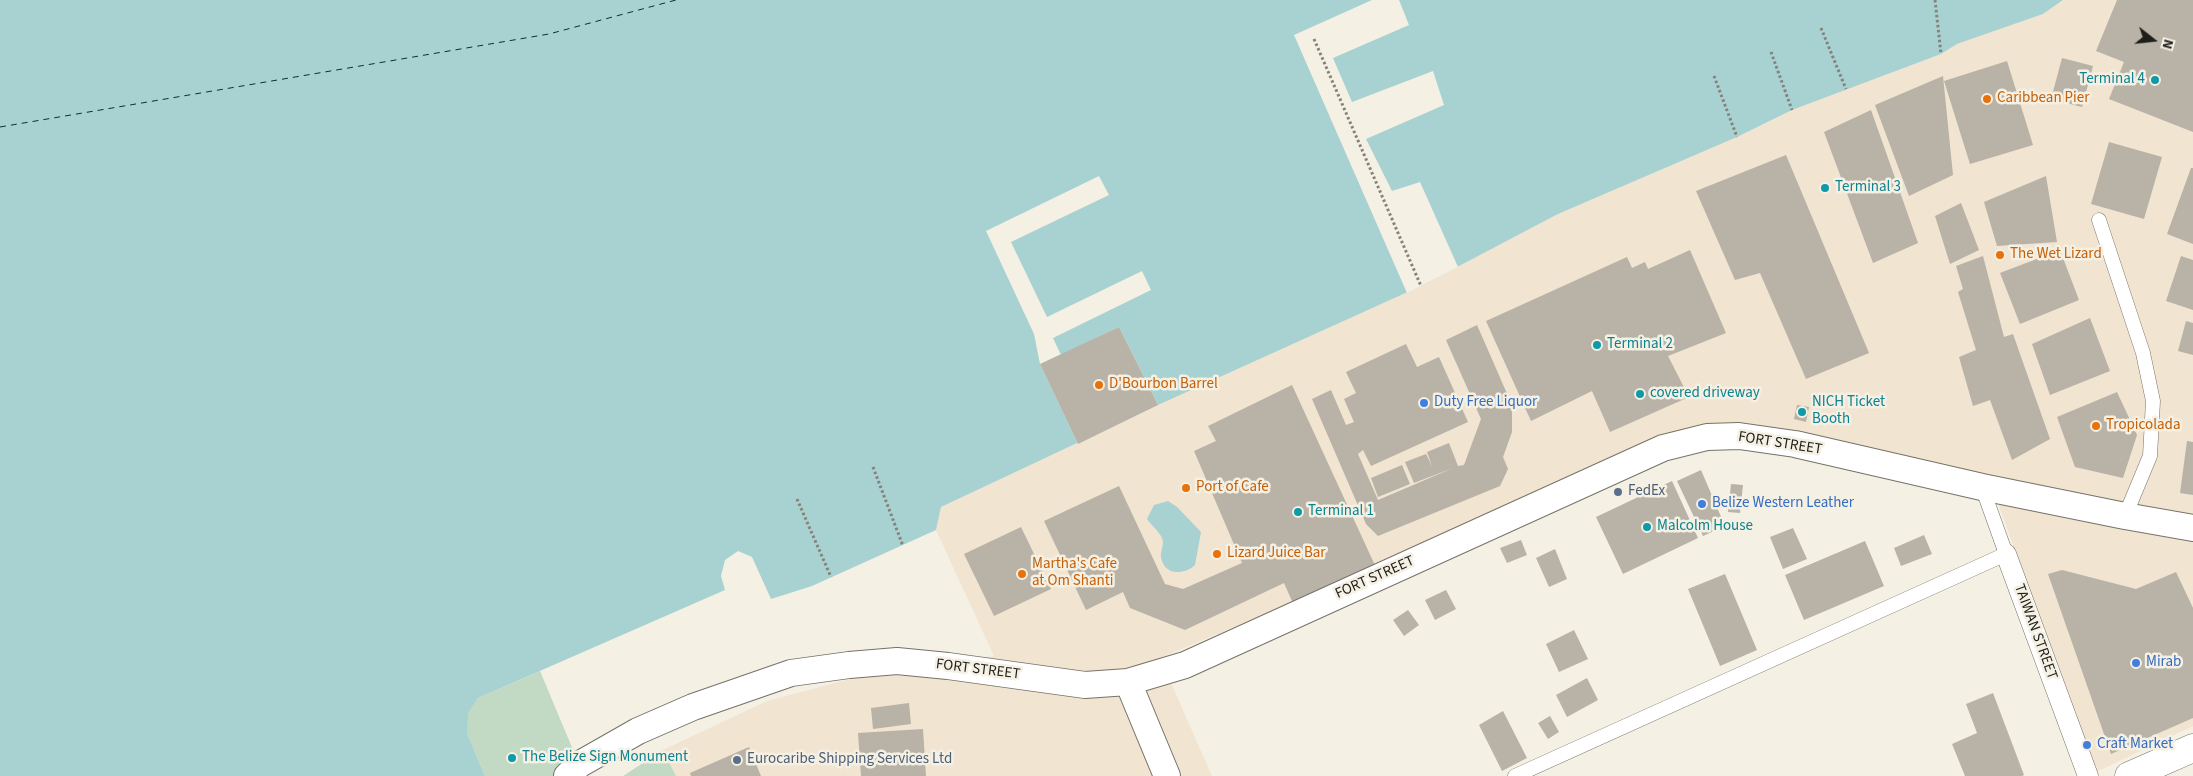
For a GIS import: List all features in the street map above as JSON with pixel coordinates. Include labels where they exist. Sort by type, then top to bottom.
[{"type":"main road","points":[[2129,776],[2193,748]]},
{"type":"street","name":"FORT STREET","points":[[567,776],[580,764],[638,731],[693,707],[791,673],[897,661],[1085,685],[1128,682],[1185,665],[1664,448],[1707,437],[1738,436],[1795,444],[1982,487],[2193,528]]},
{"type":"street","name":"TAIWAN STREET","points":[[2006,554],[2088,776]]},
{"type":"street","points":[[1128,682],[1167,776]]},
{"type":"lane","points":[[2099,220],[2143,353],[2153,402],[2150,456],[2125,516]]},
{"type":"lane","name":"TAIWAN STREET","points":[[1982,487],[2006,554]]},
{"type":"lane","points":[[1516,776],[2006,554]]},
{"type":"path","points":[[1935,0],[1942,54]]},
{"type":"path","points":[[1821,28],[1846,89]]},
{"type":"path","points":[[1314,39],[1421,286]]},
{"type":"path","points":[[1771,52],[1792,110]]},
{"type":"path","points":[[1714,76],[1737,136]]},
{"type":"path","points":[[873,467],[903,546]]},
{"type":"path","points":[[797,500],[830,577]]},
{"type":"shaded area","points":[[2063,0],[2193,0],[2193,726],[2094,773],[1997,500],[1701,431],[1160,658],[1212,776],[676,776],[663,750],[767,701],[854,678],[994,656],[936,530],[941,507],[1158,405],[1421,286],[1558,214],[1737,137],[1792,110],[1941,54],[1957,44],[2043,14]]},
{"type":"green space","points":[[540,671],[584,776],[485,776],[467,733],[467,713],[478,698]]},
{"type":"green space","points":[[663,750],[676,776],[623,776]]},
{"type":"water","points":[[0,0],[2063,0],[2043,14],[1957,44],[1941,54],[1792,110],[1737,137],[1558,214],[1421,286],[1158,405],[941,507],[936,530],[812,586],[771,599],[752,557],[738,551],[725,560],[721,576],[725,590],[478,698],[468,713],[467,733],[485,776],[0,776]]},
{"type":"water","points":[[1168,501],[1177,507],[1201,532],[1195,565],[1185,571],[1175,572],[1166,568],[1161,557],[1162,538],[1147,519],[1154,505]]},
{"type":"pier","points":[[1372,0],[1399,0],[1409,25],[1333,58],[1352,102],[1433,71],[1444,105],[1366,139],[1392,191],[1420,182],[1458,267],[1407,293],[1294,35]]},
{"type":"pier","points":[[1099,176],[1109,195],[1011,242],[1047,317],[1142,271],[1151,290],[1053,338],[1061,355],[1119,327],[1158,405],[1078,444],[1040,364],[1034,334],[986,231]]},
{"type":"building","name":"Terminal 4","points":[[2117,0],[2193,0],[2193,132],[2109,99],[2124,62],[2096,51]]},
{"type":"building","points":[[2062,58],[2093,66],[2082,107],[2051,99]]},
{"type":"building","points":[[2007,61],[2033,145],[1970,164],[1944,81]]},
{"type":"building","points":[[1943,76],[1953,175],[1909,196],[1875,105]]},
{"type":"building","points":[[1871,110],[1918,243],[1873,263],[1824,132]]},
{"type":"building","points":[[2109,142],[2162,157],[2144,219],[2091,204]]},
{"type":"building","points":[[1786,155],[1869,353],[1806,379],[1760,273],[1735,280],[1696,191]]},
{"type":"building","points":[[2191,168],[2193,168],[2193,244],[2167,234]]},
{"type":"building","points":[[2046,176],[2057,242],[1997,246],[1984,202]]},
{"type":"building","points":[[1961,203],[1979,250],[1950,264],[1935,216]]},
{"type":"building","name":"Terminal 2","points":[[1690,250],[1726,333],[1668,356],[1689,397],[1610,432],[1592,391],[1531,421],[1486,321],[1627,257],[1632,268],[1645,262],[1648,269]]},
{"type":"building","points":[[2060,250],[2079,300],[2020,324],[2000,273]]},
{"type":"building","points":[[1983,256],[2004,337],[2013,334],[2050,439],[2012,460],[1990,400],[1973,406],[1959,357],[1976,350],[1958,292],[1963,289],[1956,266]]},
{"type":"building","points":[[2181,256],[2193,260],[2193,310],[2166,301]]},
{"type":"building","points":[[2090,318],[2110,371],[2050,395],[2032,344]]},
{"type":"building","points":[[2186,321],[2193,323],[2193,355],[2178,351]]},
{"type":"building","points":[[1477,325],[1512,405],[1512,432],[1503,457],[1508,469],[1500,486],[1378,536],[1366,524],[1312,399],[1331,390],[1346,425],[1354,422],[1344,399],[1356,393],[1346,372],[1406,344],[1417,367],[1439,357],[1468,422],[1371,466],[1363,450],[1358,454],[1378,500],[1453,468],[1414,483],[1405,462],[1426,454],[1432,466],[1427,452],[1449,443],[1458,466],[1464,465],[1481,419],[1446,340]]},
{"type":"building","name":"D'Bourbon Barrel","points":[[1119,327],[1158,405],[1078,444],[1040,364]]},
{"type":"building","points":[[1292,385],[1384,585],[1303,626],[1284,583],[1185,630],[1130,608],[1123,592],[1086,610],[1044,521],[1119,486],[1165,584],[1183,589],[1242,563],[1194,451],[1216,441],[1208,426]]},
{"type":"building","name":"Tropicolada","points":[[2117,392],[2137,435],[2123,478],[2075,467],[2057,417]]},
{"type":"building","name":"NICH Ticket Booth","points":[[1797,405],[1809,407],[1806,422],[1794,419]]},
{"type":"building","points":[[2187,441],[2193,442],[2193,495],[2180,493]]},
{"type":"building","points":[[1402,465],[1410,484],[1378,497],[1371,478]]},
{"type":"building","name":"Belize Western Leather","points":[[1701,470],[1725,526],[1703,536],[1677,481]]},
{"type":"building","name":"Malcolm House","points":[[1672,481],[1698,538],[1623,574],[1596,517]]},
{"type":"building","points":[[1731,484],[1743,485],[1740,513],[1728,512]]},
{"type":"building","points":[[1021,527],[1051,589],[994,616],[964,554]]},
{"type":"building","points":[[1793,528],[1807,559],[1783,569],[1770,537]]},
{"type":"building","points":[[1924,535],[1932,554],[1901,566],[1894,548]]},
{"type":"building","points":[[1521,540],[1527,555],[1507,563],[1500,548]]},
{"type":"building","points":[[1865,541],[1884,586],[1804,620],[1785,575]]},
{"type":"building","points":[[1555,549],[1567,579],[1549,587],[1536,558]]},
{"type":"building","name":"Mirab","points":[[2062,570],[2136,589],[2176,572],[2193,608],[2193,718],[2111,754],[2048,574]]},
{"type":"building","points":[[1725,574],[1757,650],[1720,666],[1688,589]]},
{"type":"building","points":[[1446,590],[1456,609],[1435,620],[1425,600]]},
{"type":"building","points":[[1408,610],[1419,625],[1404,636],[1393,620]]},
{"type":"building","points":[[1574,630],[1588,659],[1559,672],[1546,644]]},
{"type":"building","points":[[1587,678],[1598,700],[1567,717],[1556,695]]},
{"type":"building","points":[[1993,693],[2024,775],[2022,776],[1965,776],[1952,744],[1977,733],[1966,704]]},
{"type":"building","points":[[909,703],[911,724],[873,729],[871,708]]},
{"type":"building","points":[[1503,711],[1527,758],[1502,771],[1479,725]]},
{"type":"building","points":[[1550,716],[1559,732],[1548,739],[1538,723]]},
{"type":"building","points":[[923,729],[926,776],[861,776],[858,733]]},
{"type":"building","name":"Eurocaribe Shipping Services Ltd","points":[[749,747],[761,776],[691,776],[690,773]]},
{"type":"ferry route","points":[[0,127],[549,34],[676,0]]},
{"type":"place","name":"Terminal 4","points":[[2155,80]]},
{"type":"place","name":"Caribbean Pier","points":[[1987,99]]},
{"type":"place","name":"Terminal 3","points":[[1825,188]]},
{"type":"place","name":"The Wet Lizard","points":[[2000,255]]},
{"type":"place","name":"Terminal 2","points":[[1597,345]]},
{"type":"place","name":"D'Bourbon Barrel","points":[[1099,385]]},
{"type":"place","name":"covered driveway","points":[[1640,394]]},
{"type":"place","name":"Duty Free Liquor","points":[[1424,403]]},
{"type":"place","name":"NICH Ticket Booth","points":[[1802,412]]},
{"type":"place","name":"Tropicolada","points":[[2096,426]]},
{"type":"place","name":"Port of Cafe","points":[[1186,488]]},
{"type":"place","name":"FedEx","points":[[1618,492]]},
{"type":"place","name":"Belize Western Leather","points":[[1702,504]]},
{"type":"place","name":"Terminal 1","points":[[1298,512]]},
{"type":"place","name":"Malcolm House","points":[[1647,527]]},
{"type":"place","name":"Lizard Juice Bar","points":[[1217,554]]},
{"type":"place","name":"Martha's Cafe at Om Shanti","points":[[1022,574]]},
{"type":"place","name":"Mirab","points":[[2136,663]]},
{"type":"place","name":"Craft Market","points":[[2087,745]]},
{"type":"place","name":"The Belize Sign Monument","points":[[512,758]]},
{"type":"place","name":"Eurocaribe Shipping Services Ltd","points":[[737,760]]}]
